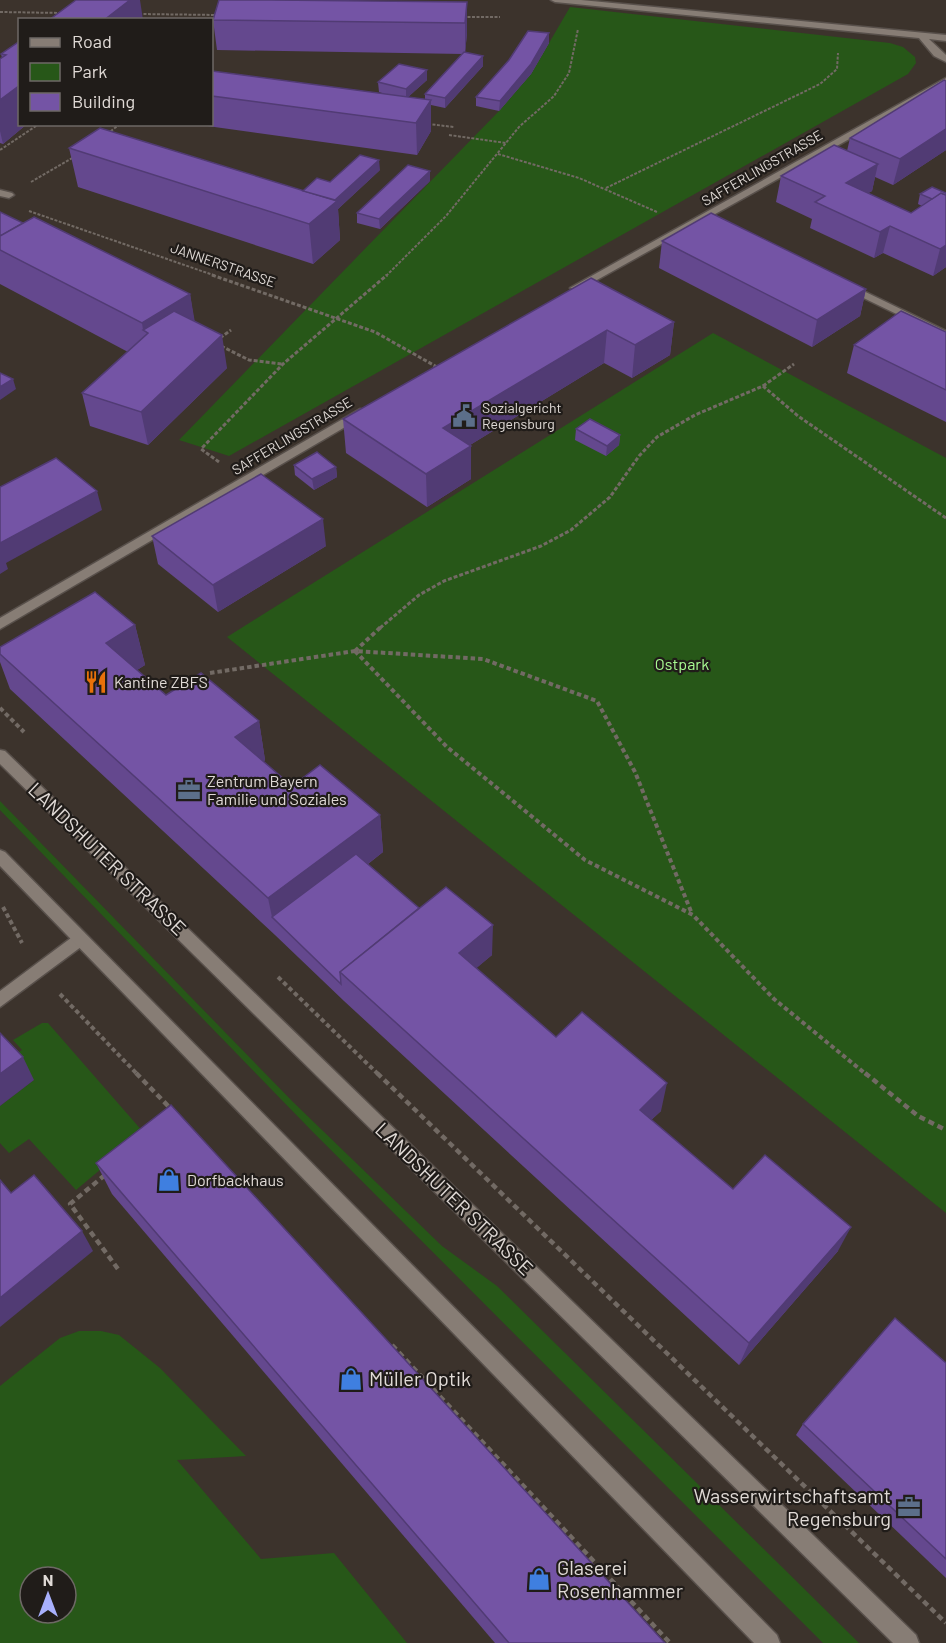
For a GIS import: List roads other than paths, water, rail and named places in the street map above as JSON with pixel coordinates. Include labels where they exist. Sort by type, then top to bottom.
[{"type":"street","points":[[555,0],[946,38]]},
{"type":"street","points":[[922,36],[946,59]]},
{"type":"street","name":"SAFFERLINGSTRASSE","points":[[560,297],[689,227],[712,219],[946,81]]},
{"type":"street","points":[[832,279],[946,335]]},
{"type":"street","name":"SAFFERLINGSTRASSE","points":[[0,624],[367,409]]},
{"type":"street","name":"LANDSHUTER STRASSE","points":[[0,755],[908,1643]]},
{"type":"street","points":[[0,856],[769,1643]]},
{"type":"street","points":[[0,1000],[79,939]]},
{"type":"place","name":"Sozialgericht Regensburg","points":[[464,416]]},
{"type":"place","name":"Kantine ZBFS","points":[[96,682]]},
{"type":"place","name":"Zentrum Bayern Familie und Soziales","points":[[189,790]]},
{"type":"place","name":"Dorfbackhaus","points":[[169,1180]]},
{"type":"place","name":"Müller Optik","points":[[351,1379]]},
{"type":"place","name":"Wasserwirtschaftsamt Regensburg","points":[[909,1507]]},
{"type":"place","name":"Glaserei Rosenhammer","points":[[539,1579]]},
{"type":"park label","name":"Ostpark","points":[[682,664]]}]
